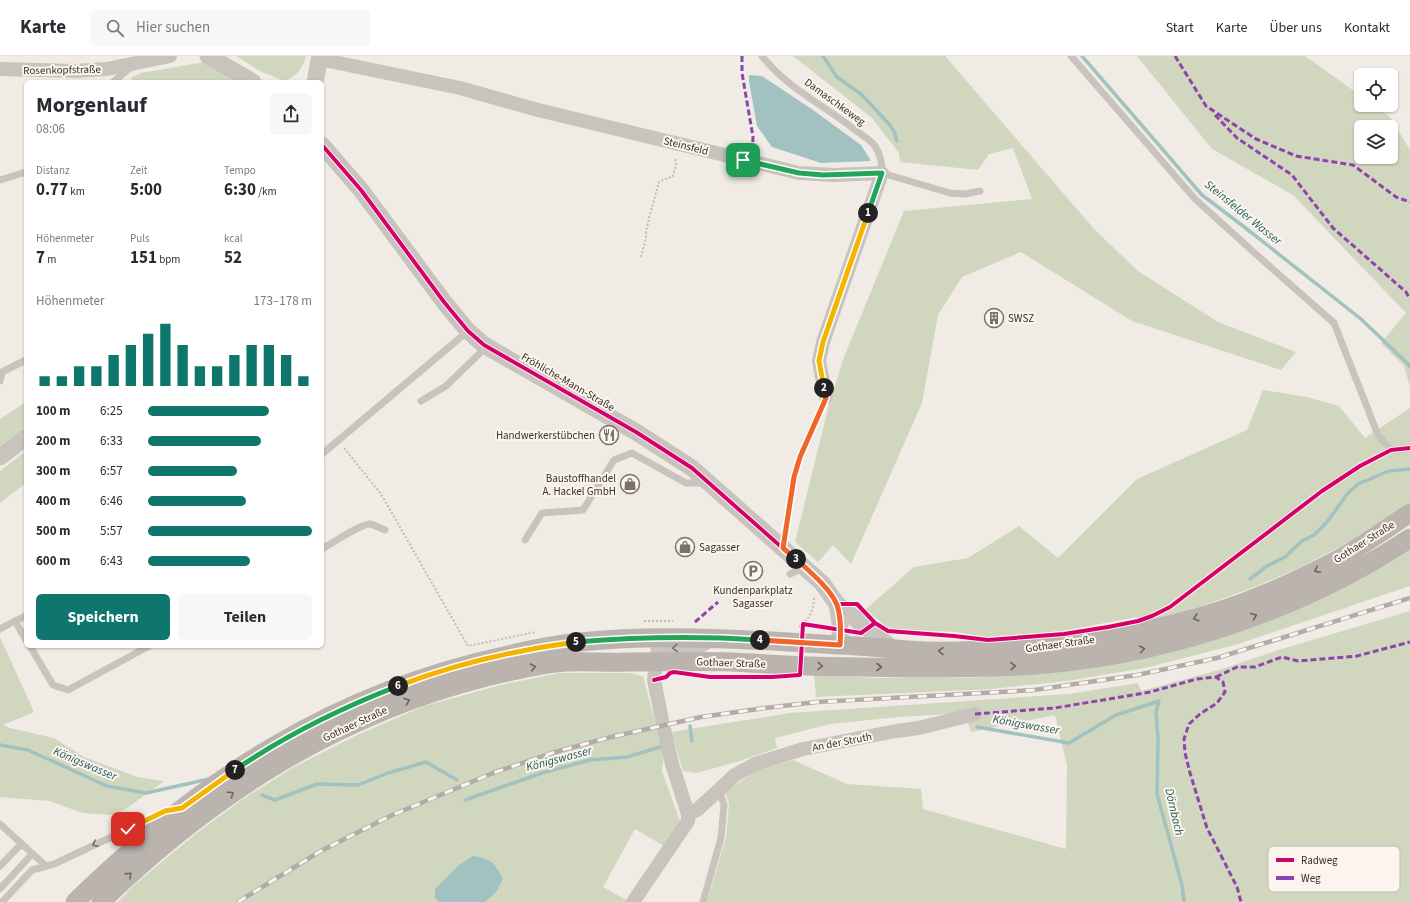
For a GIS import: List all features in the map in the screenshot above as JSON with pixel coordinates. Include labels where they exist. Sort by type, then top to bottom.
[{"type":"main road","name":"Gothaer Straße","points":[[101,902],[135,869],[209,810],[286,758],[354,723],[420,696],[458,684],[542,665],[658,649],[719,638],[950,651],[1042,648],[1169,625],[1219,611],[1285,585],[1340,558],[1410,513]]},
{"type":"main road","name":"Gothaer Straße","points":[[75,902],[137,844],[182,808],[247,762],[306,727],[373,696],[456,666],[538,648],[575,642],[622,638],[658,649],[730,662],[840,667],[974,668],[1049,664],[1102,657],[1177,642],[1227,627],[1303,596],[1339,579],[1385,555],[1410,538]]},
{"type":"street","name":"Rosenkopfstraße","points":[[0,70],[76,71],[107,69],[170,56]]},
{"type":"street","points":[[208,56],[250,80]]},
{"type":"street","points":[[315,80],[320,57]]},
{"type":"street","name":"Steinsfeld","points":[[320,57],[460,88],[538,110],[799,173],[834,175],[882,173]]},
{"type":"street","name":"Fröhliche-Mann-Straße","points":[[324,147],[361,190],[444,302],[468,331],[484,345],[653,442],[692,468],[709,482],[797,570],[822,583],[837,604],[840,623],[840,667]]},
{"type":"street","points":[[826,398],[819,361],[822,348],[882,173]]},
{"type":"street","points":[[0,457],[24,438]]},
{"type":"street","points":[[837,604],[893,648]]},
{"type":"street","points":[[633,902],[688,821],[688,814],[672,764],[654,680],[658,649]]},
{"type":"street","name":"An der Struth","points":[[688,814],[697,810],[735,776],[755,764],[803,749],[919,728],[975,714]]},
{"type":"lane","name":"Damaschkeweg","points":[[762,56],[783,78],[875,146],[882,161],[882,173]]},
{"type":"lane","points":[[1071,56],[1195,199],[1334,323],[1378,435],[1391,450],[1410,448]]},
{"type":"lane","points":[[115,80],[134,64]]},
{"type":"lane","points":[[0,180],[24,173]]},
{"type":"lane","points":[[882,173],[950,193],[965,194],[980,191]]},
{"type":"lane","points":[[324,452],[468,331]]},
{"type":"lane","points":[[421,401],[446,386],[479,354]]},
{"type":"lane","points":[[0,381],[2,372],[24,361]]},
{"type":"lane","points":[[525,540],[542,513],[584,510],[614,460],[632,453],[686,484],[709,482]]},
{"type":"lane","points":[[324,548],[358,528],[369,524],[385,530]]},
{"type":"lane","points":[[0,628],[24,617]]},
{"type":"lane","points":[[15,621],[24,637]]},
{"type":"lane","points":[[31,648],[53,685],[68,690],[144,648]]},
{"type":"lane","points":[[703,902],[721,838],[724,805],[719,790]]},
{"type":"lane","points":[[2,902],[32,870],[54,864],[165,811],[182,808]]},
{"type":"lane","points":[[0,824],[46,866]]},
{"type":"lane","points":[[0,866],[21,844]]},
{"type":"lane","points":[[0,889],[32,854]]},
{"type":"path","points":[[641,257],[649,218],[659,182],[672,176],[676,164],[675,157]]},
{"type":"path","points":[[338,441],[381,494],[468,646],[538,631]]},
{"type":"path","points":[[798,628],[810,616],[814,604],[813,592]]},
{"type":"path","points":[[644,621],[675,621]]},
{"type":"green space","points":[[236,56],[306,56],[303,65],[298,72],[286,80],[282,80],[260,71]]},
{"type":"green space","points":[[793,56],[945,56],[1094,229],[1138,271],[1218,322],[1296,352],[1281,370],[1132,321],[1021,252],[962,277],[938,315],[922,403],[851,564],[833,545],[818,562],[795,542],[830,401],[844,357],[904,211],[1032,199],[1013,148],[989,154],[978,170],[900,162],[899,153],[872,118]]},
{"type":"green space","points":[[1137,56],[1305,56],[1354,91],[1354,112],[1383,112],[1390,117],[1392,120],[1354,120],[1354,164],[1398,164],[1398,130],[1410,150],[1410,387],[1404,366],[1381,343],[1406,313],[1293,195],[1212,149]]},
{"type":"green space","points":[[205,62],[234,80],[133,80],[130,78],[141,73]]},
{"type":"green space","points":[[1263,390],[1307,397],[1339,406],[1365,438],[1410,408],[1410,503],[1349,542],[1301,567],[1257,586],[1189,611],[1141,624],[1136,617],[1063,631],[988,637],[955,632],[894,629],[885,626],[866,609],[914,567],[968,558],[1019,526],[1058,558],[1137,479],[1247,430]]},
{"type":"green space","points":[[24,403],[24,428],[0,446],[0,419]]},
{"type":"green space","points":[[24,453],[24,485],[0,503],[0,471]]},
{"type":"green space","points":[[1410,549],[1410,586],[1235,645],[1145,668],[1067,681],[991,689],[816,697],[814,675],[878,678],[969,678],[1063,671]]},
{"type":"green space","points":[[1410,611],[1410,902],[707,902],[726,838],[729,804],[725,792],[756,771],[793,760],[847,784],[921,789],[923,809],[1066,849],[1067,765],[1055,715],[971,732],[965,713],[898,717],[830,724],[775,738],[777,748],[740,761],[696,773],[683,771],[671,732],[790,713],[1069,694],[1138,683],[1141,691],[1219,670],[1282,649]]},
{"type":"green space","points":[[0,637],[34,712],[3,725],[54,738],[84,757],[137,777],[164,781],[126,809],[110,815],[83,813],[49,801],[0,797]]},
{"type":"green space","points":[[559,673],[630,673],[643,676],[664,757],[662,771],[680,821],[664,846],[635,829],[603,887],[630,902],[485,902],[497,891],[503,879],[496,866],[484,858],[435,898],[439,902],[118,902],[134,885],[198,832],[243,799],[294,767],[355,736],[424,706],[501,685]]},
{"type":"water","points":[[749,75],[762,76],[813,110],[861,145],[871,161],[821,163],[772,147],[757,126]]},
{"type":"water","points":[[473,856],[489,860],[498,869],[503,879],[497,891],[485,902],[439,902],[435,898],[435,889],[459,865]]},
{"type":"waterway","points":[[823,56],[837,77],[861,94],[889,124],[894,131],[897,141]]},
{"type":"waterway","name":"Steinsfelder Wasser","points":[[1082,56],[1202,195],[1361,319],[1410,367]]},
{"type":"waterway","name":"Dörnbach","points":[[1250,579],[1267,566],[1285,557],[1302,541],[1314,535],[1327,522],[1348,493],[1358,484],[1389,471],[1410,469]]},
{"type":"waterway","name":"Dörnbach","points":[[1159,701],[1156,712],[1158,738],[1157,794],[1182,885],[1184,902]]},
{"type":"waterway","name":"Königswasser","points":[[977,727],[1069,743],[1116,715],[1159,701]]},
{"type":"waterway","name":"Königswasser","points":[[690,726],[692,741]]},
{"type":"waterway","name":"Königswasser","points":[[0,745],[28,750],[107,786],[146,793],[209,779]]},
{"type":"waterway","name":"Königswasser","points":[[465,800],[542,773],[590,760],[627,757],[660,747]]},
{"type":"waterway","name":"Königswasser","points":[[262,795],[275,800],[317,784],[358,785],[388,773],[426,762],[457,780]]},
{"type":"railway","points":[[238,902],[319,852],[390,816],[493,773],[555,752],[607,738],[701,717],[765,708],[817,702],[1034,690],[1137,675],[1217,658],[1410,598]]},
{"type":"marked path","points":[[742,56],[742,73],[753,137],[752,162]]},
{"type":"marked path","points":[[1175,56],[1206,106],[1256,139],[1296,156],[1353,165],[1396,197],[1410,202]]},
{"type":"marked path","points":[[1215,115],[1237,138],[1292,175],[1333,228],[1406,292],[1410,299]]},
{"type":"marked path","points":[[695,622],[718,602]]},
{"type":"marked path","points":[[1216,677],[1237,667],[1255,667],[1282,657],[1298,661],[1357,656],[1410,642]]},
{"type":"marked path","points":[[975,714],[1055,708],[1150,692],[1197,679],[1216,677],[1223,682],[1225,692],[1217,703],[1200,714],[1189,724],[1184,739],[1185,753],[1207,828],[1237,887],[1241,902]]},
{"type":"cycle path","points":[[324,147],[361,190],[444,302],[468,331],[484,345],[636,432],[692,468],[822,583],[837,604],[857,604],[875,623],[888,631],[988,640],[1064,634],[1138,621],[1170,607],[1322,491],[1360,466],[1391,450],[1410,448]]},
{"type":"cycle path","points":[[783,548],[794,477],[800,457],[826,397]]},
{"type":"cycle path","points":[[654,680],[666,677],[670,673],[674,672],[710,677],[772,677],[800,675],[803,624],[861,633],[875,623]]},
{"type":"place","name":"SWSZ","points":[[994,318]]},
{"type":"place","name":"Handwerkerstübchen","points":[[609,435]]},
{"type":"place","name":"Baustoffhandel A. Hackel GmbH","points":[[630,484]]},
{"type":"place","name":"Sagasser","points":[[685,547]]},
{"type":"place","name":"Kundenparkplatz Sagasser","points":[[753,571]]},
{"type":"route","points":[[128,829],[165,811],[182,808],[247,762],[274,745],[333,713],[414,680],[456,666],[538,648],[575,642],[622,638],[719,638],[840,645],[840,623],[837,604],[822,583],[783,548],[794,477],[800,457],[826,398],[819,361],[823,342],[882,173],[823,175],[799,173],[743,160]]}]
